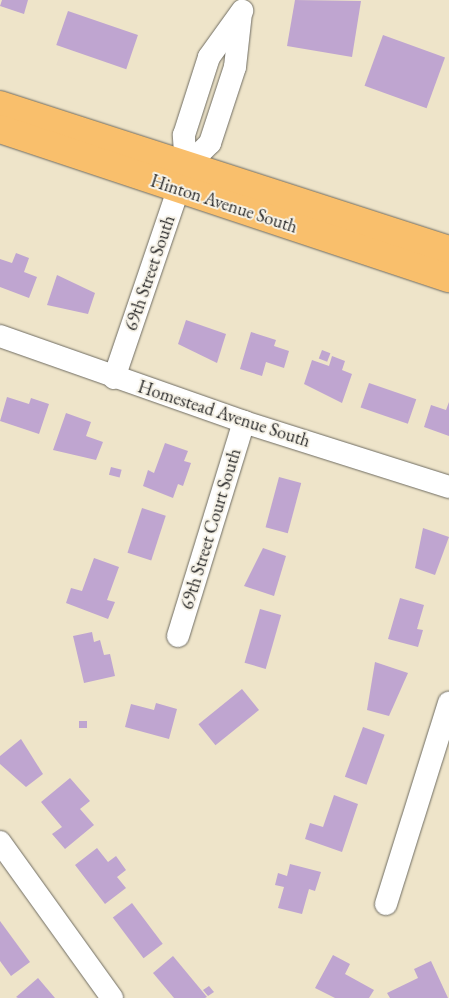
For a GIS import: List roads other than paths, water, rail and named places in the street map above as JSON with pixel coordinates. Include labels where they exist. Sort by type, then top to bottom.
[{"type":"main road","name":"Hinton Avenue South","points":[[0,105],[182,178],[449,278]]},
{"type":"main road","name":"Hinton Avenue South","points":[[0,129],[449,250]]},
{"type":"street","points":[[182,178],[210,143],[236,66],[244,6]]},
{"type":"street","name":"69th Street South","points":[[114,378],[182,178]]},
{"type":"street","name":"Homestead Avenue South","points":[[0,336],[114,378],[244,422],[449,487]]},
{"type":"street","name":"69th Street Court South","points":[[178,636],[244,422]]},
{"type":"street","points":[[386,904],[449,704]]},
{"type":"street","points":[[0,842],[112,998]]}]
